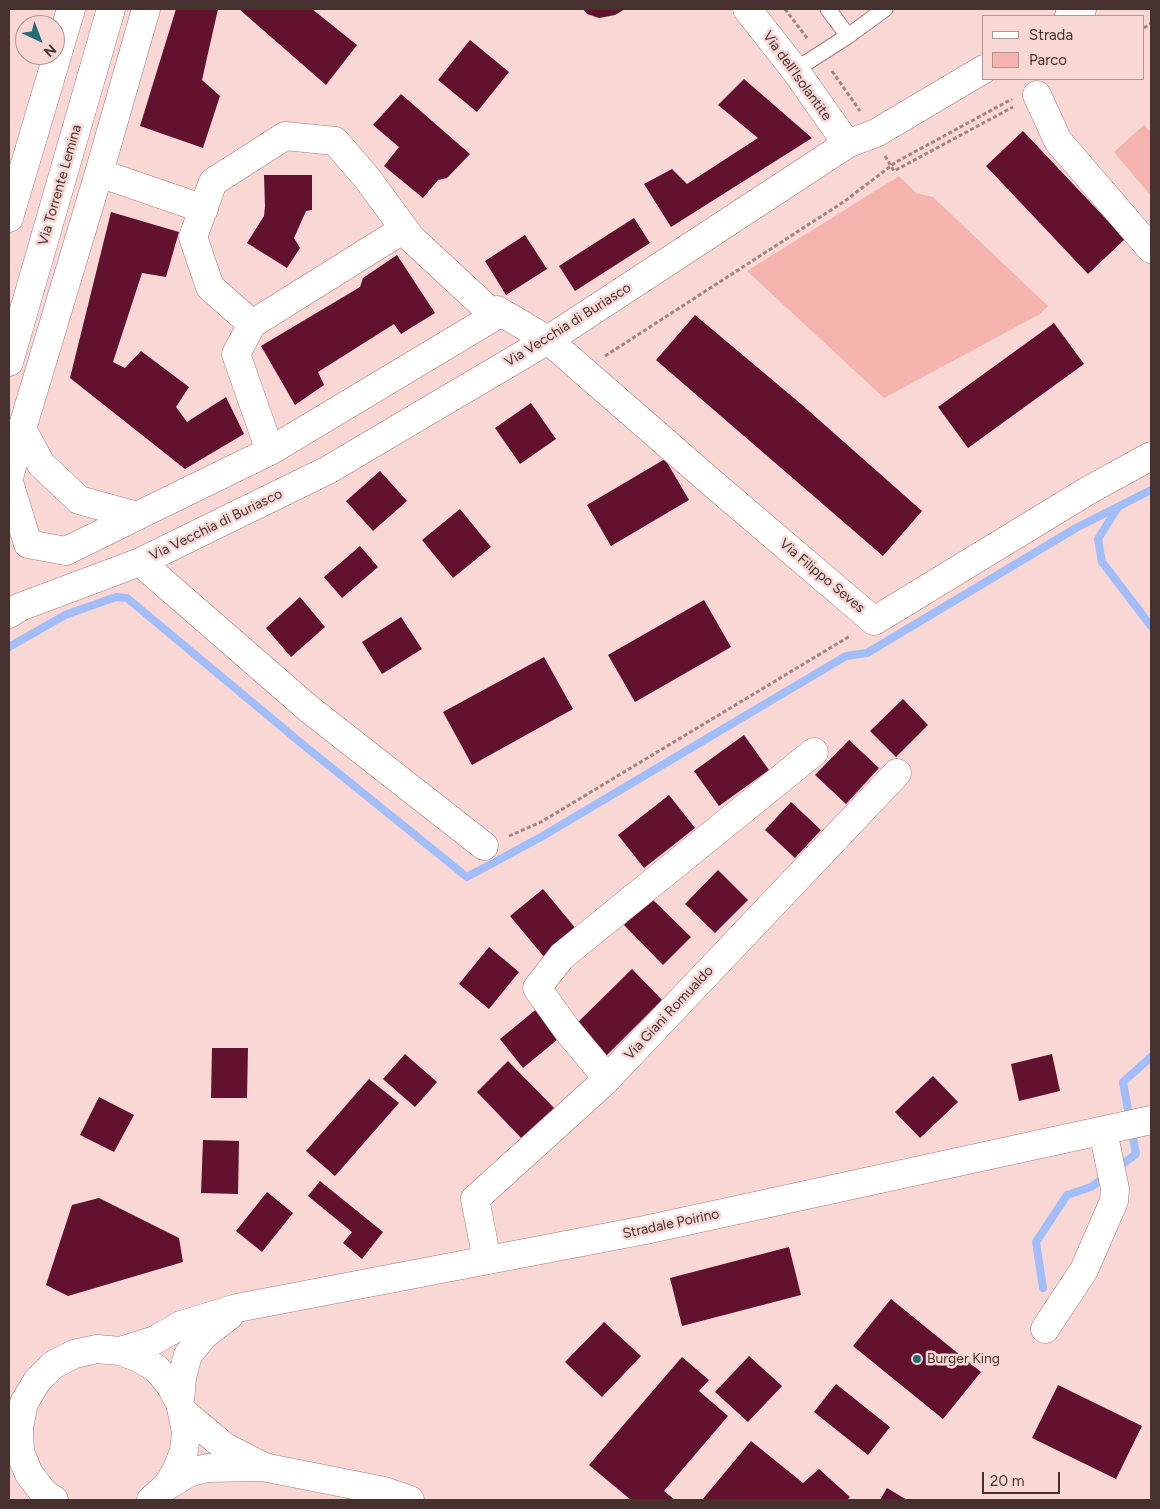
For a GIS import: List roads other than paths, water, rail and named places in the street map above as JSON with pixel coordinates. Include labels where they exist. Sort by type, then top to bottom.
[{"type":"street","points":[[9,218],[71,9]]},
{"type":"street","name":"Via Torrente Lemina","points":[[9,362],[111,9]]},
{"type":"street","points":[[146,9],[22,429],[9,480],[28,544],[66,551],[270,451],[495,316],[410,238],[367,178],[335,141],[285,136],[213,182],[193,237],[210,287],[252,324]]},
{"type":"street","name":"Via dell'Isolantite","points":[[747,9],[847,144]]},
{"type":"street","points":[[1071,15],[1082,9]]},
{"type":"street","name":"Via Vecchia di Buriasco","points":[[13,604],[140,562],[328,470],[548,340],[847,144],[876,133],[982,69]]},
{"type":"street","points":[[1026,96],[1058,142],[1151,249]]},
{"type":"street","points":[[99,173],[204,209]]},
{"type":"street","points":[[270,451],[236,354],[252,324],[404,229]]},
{"type":"street","name":"Via Filippo Seves","points":[[495,316],[497,310],[548,340],[874,622],[1089,490],[1151,456]]},
{"type":"street","points":[[22,429],[41,464],[79,500],[137,516]]},
{"type":"street","name":"Via Vecchia di Buriasco","points":[[140,562],[308,709],[484,846]]},
{"type":"street","points":[[607,1078],[568,1031],[537,988],[562,956],[814,752]]},
{"type":"street","name":"Via Giani Romualdo","points":[[487,1260],[475,1199],[607,1078],[897,773]]},
{"type":"street","name":"Stradale Poirino","points":[[120,1351],[155,1340],[181,1325],[238,1308],[654,1228],[1122,1133],[1114,1188],[1114,1201],[1084,1270],[1045,1329]]},
{"type":"street","name":"Stradale Poirino","points":[[159,1493],[177,1470],[184,1451],[186,1432],[182,1408],[182,1377],[188,1356],[203,1336],[238,1308]]},
{"type":"street","points":[[54,1500],[44,1493],[15,1450],[24,1403],[37,1381],[53,1365],[74,1354],[97,1349],[120,1351],[139,1358],[157,1370],[170,1385],[182,1408],[206,1433],[225,1447],[263,1467]]},
{"type":"street","points":[[9,1391],[37,1381]]},
{"type":"street","points":[[159,1493],[188,1473],[207,1468],[263,1467],[384,1491],[410,1500]]},
{"type":"lane","points":[[828,9],[848,36]]},
{"type":"lane","points":[[794,70],[848,36],[885,9]]},
{"type":"waterway","points":[[9,647],[65,615],[116,597],[127,598],[301,743],[467,877],[541,837],[846,656],[867,653],[1076,528],[1151,490]]},
{"type":"waterway","points":[[1118,507],[1098,539],[1102,562],[1151,626]]},
{"type":"waterway","points":[[1117,1168],[1136,1154],[1123,1082],[1151,1057]]},
{"type":"waterway","points":[[1043,1288],[1036,1242],[1067,1195],[1091,1187],[1108,1175]]},
{"type":"place","name":"Burger King","points":[[917,1359]]}]
